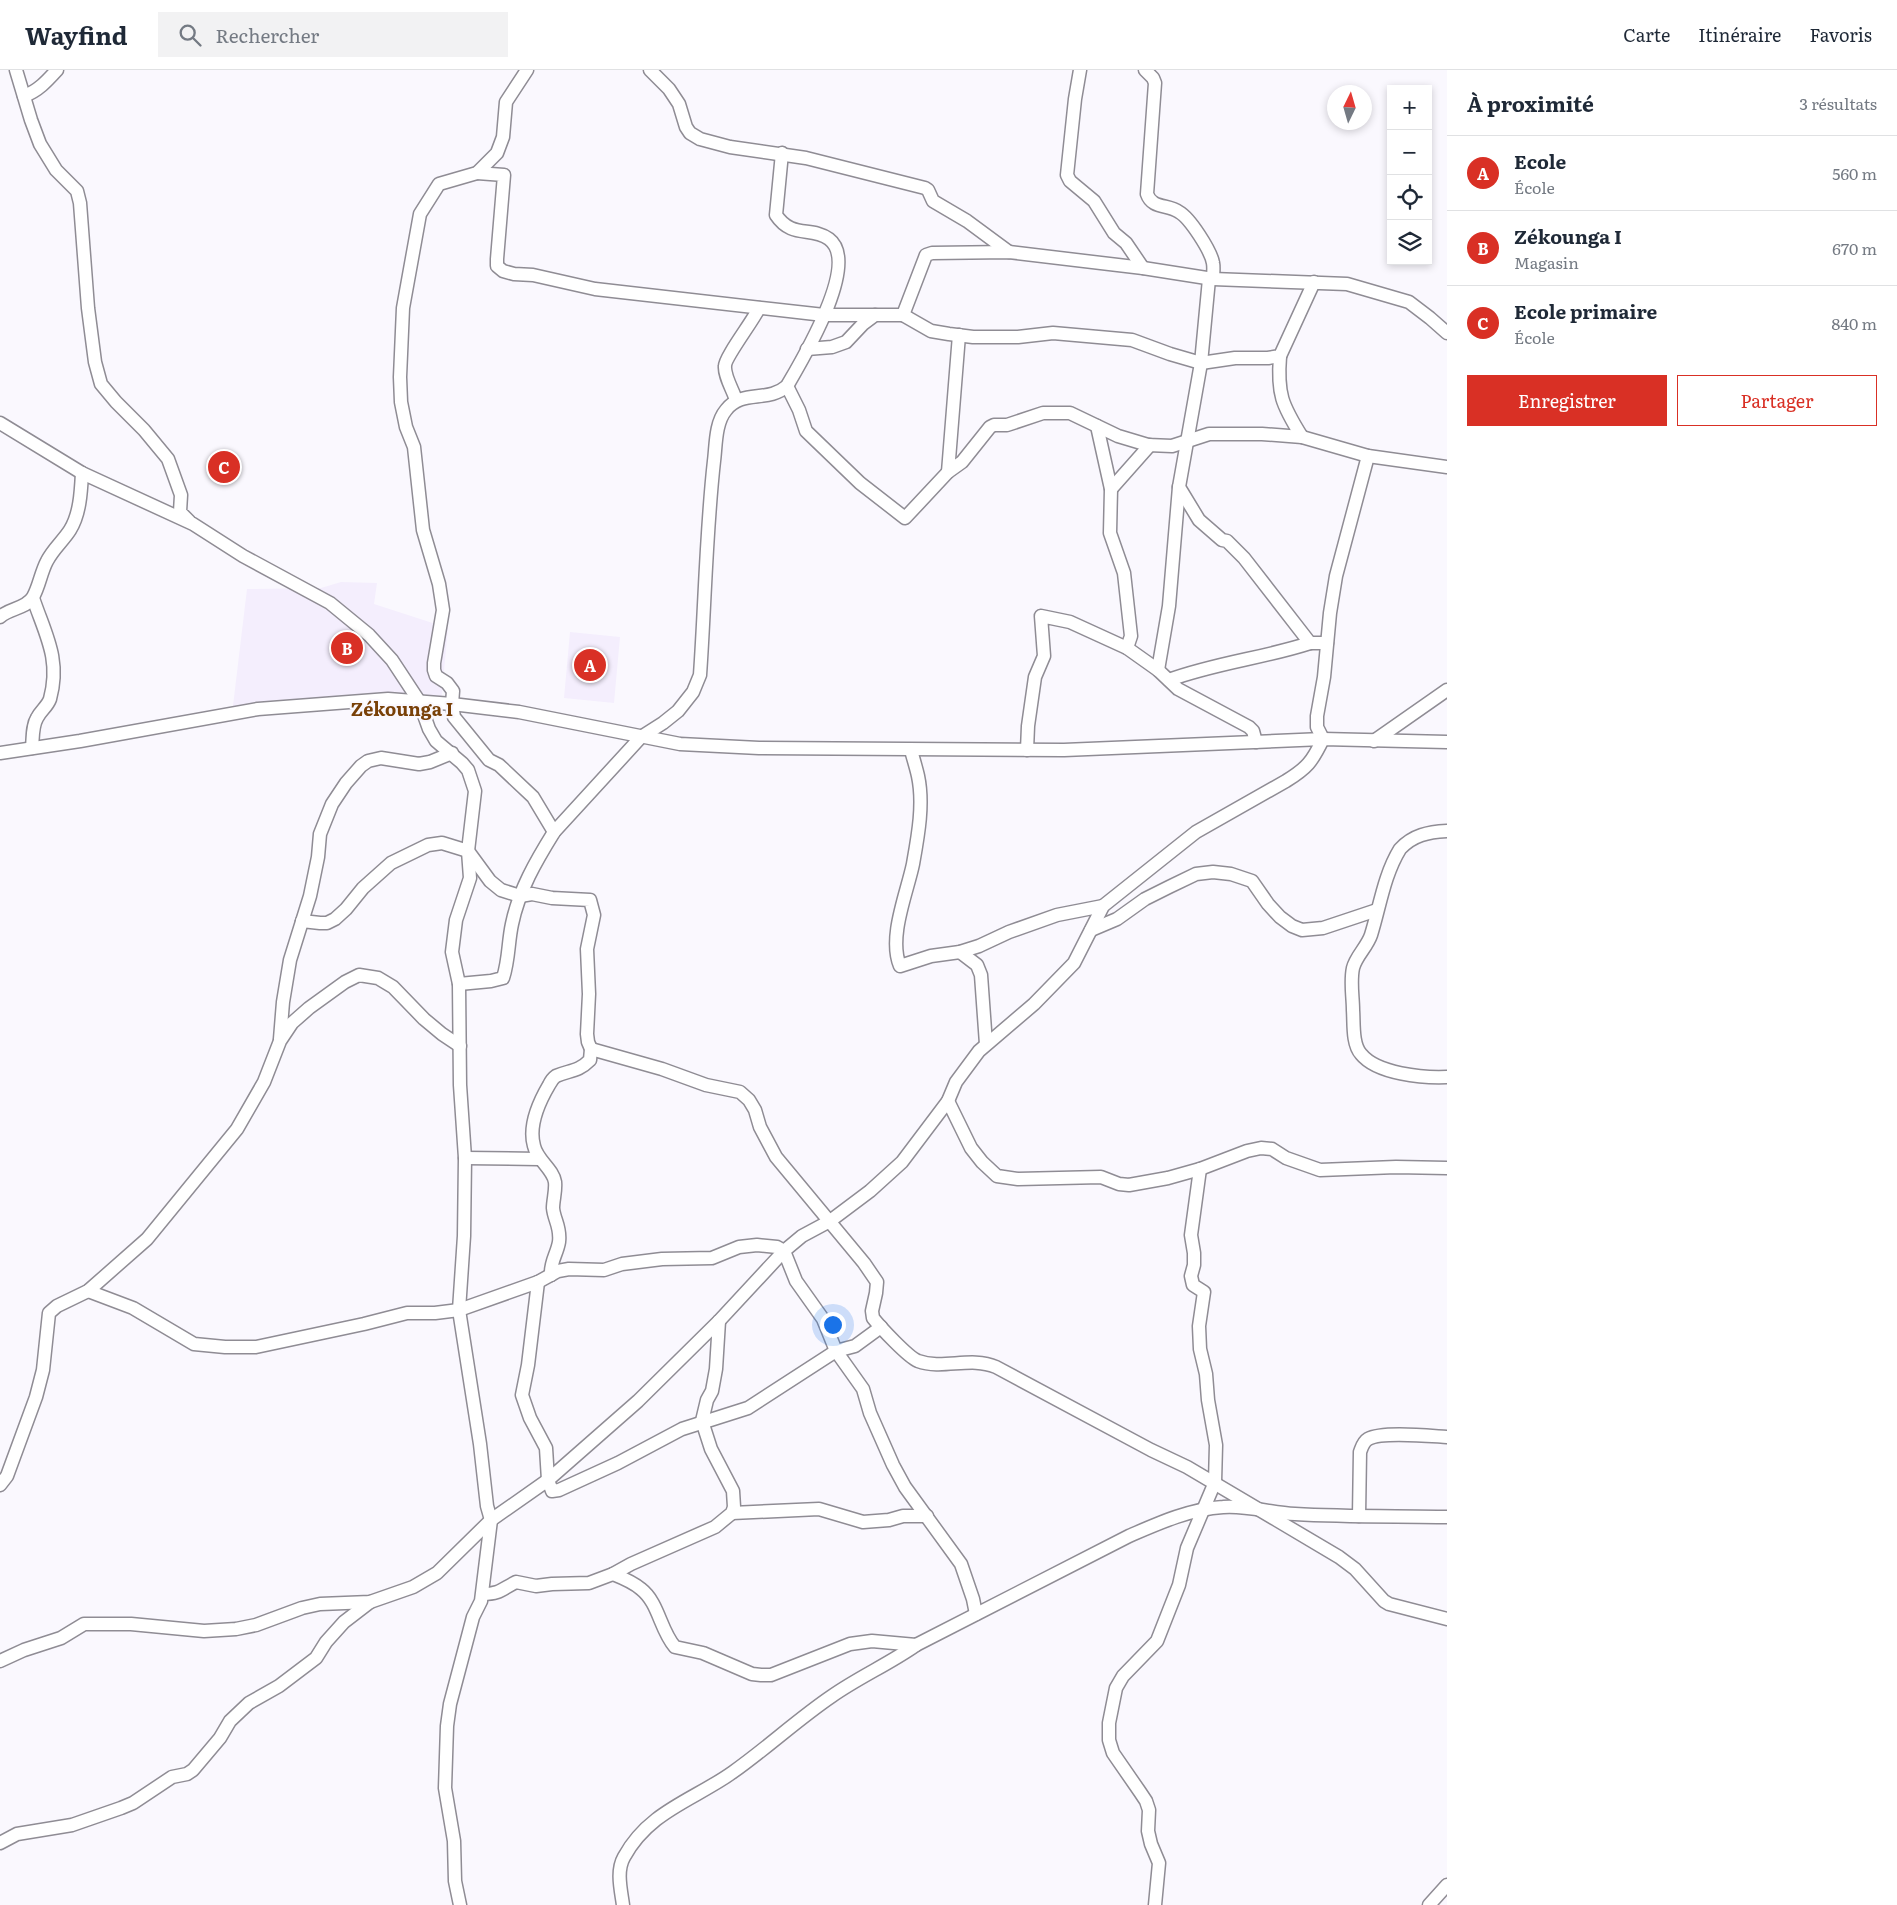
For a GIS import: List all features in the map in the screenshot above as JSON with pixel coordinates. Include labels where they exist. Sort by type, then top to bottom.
[{"type":"street","points":[[16,70],[40,144],[56,170],[77,191],[79,197],[91,331],[95,362],[101,384],[168,459],[181,495],[180,512],[193,524]]},
{"type":"street","points":[[24,96],[35,91],[57,70]]},
{"type":"street","points":[[477,173],[497,153],[503,137],[506,102],[526,70]]},
{"type":"street","points":[[650,70],[669,89],[679,104],[686,127],[695,136],[730,147],[782,154],[872,173],[926,189],[933,201],[967,221],[1009,252]]},
{"type":"street","points":[[1080,70],[1074,99],[1067,175],[1070,181],[1094,201],[1114,233],[1126,243],[1143,268]]},
{"type":"street","points":[[1145,70],[1153,78],[1155,84],[1148,194],[1150,201],[1174,209],[1182,214],[1201,239],[1214,264],[1201,363],[1179,487],[1169,606],[1158,670]]},
{"type":"street","points":[[459,984],[503,978],[509,958],[512,923],[520,896],[534,864],[554,832],[580,807],[641,737],[678,711],[693,692],[700,675],[712,484],[718,431],[725,410],[736,400],[779,393],[788,386],[824,315],[838,276],[837,248],[828,238],[795,230],[781,223],[776,215],[782,154]]},
{"type":"street","points":[[554,832],[533,797],[499,765],[489,760],[454,717],[453,691],[447,683],[436,676],[434,670],[443,610],[423,530],[414,447],[406,427],[401,402],[403,308],[420,214],[439,184],[477,173],[504,175],[496,259],[497,266],[503,271],[514,274],[533,275],[595,289],[824,315],[903,315],[932,331],[959,336],[1018,337],[1053,333],[1132,340],[1201,363],[1236,358],[1280,356]]},
{"type":"street","points":[[903,315],[926,255],[1009,252],[1143,268],[1211,279],[1347,284],[1409,302],[1447,333]]},
{"type":"street","points":[[1302,437],[1288,415],[1282,400],[1278,382],[1280,356],[1314,282]]},
{"type":"street","points":[[736,400],[725,366],[727,358],[748,328],[759,308]]},
{"type":"street","points":[[808,349],[832,347],[846,342],[863,324],[875,315]]},
{"type":"street","points":[[948,472],[959,336]]},
{"type":"street","points":[[788,386],[806,431],[860,483],[905,518],[948,472],[962,462],[994,424],[1007,425],[1028,417],[1050,412],[1070,413],[1118,436],[1150,445],[1172,446],[1209,434],[1221,433],[1302,437],[1368,456],[1447,467]]},
{"type":"street","points":[[0,423],[82,473],[193,524],[251,560],[330,603],[368,635],[392,660],[418,701],[428,729],[436,741],[452,753],[468,770],[475,791],[468,851],[470,869],[468,885],[456,920],[452,952],[459,984],[460,1085],[465,1158],[464,1236],[459,1310],[491,1520],[483,1594],[468,1636],[450,1704],[447,1726],[445,1788],[454,1842],[454,1881],[460,1905]]},
{"type":"street","points":[[1097,426],[1111,488],[1110,533],[1124,573],[1132,636],[1127,648]]},
{"type":"street","points":[[1111,488],[1150,445]]},
{"type":"street","points":[[0,1661],[24,1650],[61,1638],[84,1624],[102,1623],[221,1630],[256,1625],[302,1608],[320,1604],[370,1602],[413,1587],[436,1573],[491,1520],[548,1480],[638,1401],[719,1321],[784,1251],[802,1236],[830,1221],[870,1191],[902,1162],[948,1101],[966,1068],[986,1044],[1034,1004],[1062,977],[1080,953],[1103,906],[1196,832],[1300,772],[1314,758],[1322,739],[1317,727],[1317,716],[1336,576],[1368,456]]},
{"type":"street","points":[[3,611],[26,604],[33,598],[51,553],[74,522],[82,473]]},
{"type":"street","points":[[1179,487],[1200,520],[1222,540],[1227,541],[1244,558],[1310,643]]},
{"type":"street","points":[[32,748],[36,719],[47,706],[50,699],[54,674],[54,659],[33,598]]},
{"type":"street","points":[[1027,750],[1028,726],[1035,677],[1044,656],[1041,616],[1070,622],[1127,648],[1158,670],[1178,689],[1249,727],[1253,731],[1256,742]]},
{"type":"street","points":[[1169,680],[1196,671],[1272,654],[1310,643],[1328,643]]},
{"type":"street","points":[[1374,741],[1447,690]]},
{"type":"street","points":[[0,753],[80,742],[258,709],[368,700],[418,701],[519,712],[680,744],[729,746],[911,750],[1027,750],[1322,739],[1447,742]]},
{"type":"street","points":[[911,750],[918,776],[920,811],[912,866],[900,913],[897,943],[900,966],[931,956],[960,952],[979,946],[1009,932],[1057,915],[1103,906]]},
{"type":"street","points":[[280,1041],[283,1002],[290,960],[315,878],[320,834],[332,804],[346,783],[368,761],[381,758],[419,764],[452,753]]},
{"type":"street","points":[[468,770],[489,760]]},
{"type":"street","points":[[1447,831],[1420,834],[1400,849],[1376,910],[1369,941],[1354,968],[1352,982],[1356,1044],[1360,1054],[1370,1062],[1392,1071],[1422,1076],[1447,1077]]},
{"type":"street","points":[[302,921],[320,923],[335,919],[346,909],[362,888],[391,863],[421,848],[442,843],[468,851],[490,881],[501,890],[520,896],[532,894],[552,898],[590,900],[594,908],[594,920],[587,949],[589,994],[587,1034],[591,1048],[590,1060],[571,1072],[555,1076],[540,1098],[532,1132],[534,1146],[539,1159],[553,1175],[555,1182],[553,1208],[559,1232],[559,1242],[551,1262],[551,1275]]},
{"type":"street","points":[[1091,930],[1117,919],[1145,899],[1178,882],[1196,874],[1212,872],[1231,874],[1252,882],[1280,917],[1292,926],[1302,930],[1323,928],[1376,910]]},
{"type":"street","points":[[960,952],[977,965],[981,975],[986,1044]]},
{"type":"street","points":[[0,1485],[7,1476],[36,1397],[43,1370],[49,1313],[57,1306],[88,1291],[147,1239],[237,1129],[264,1082],[280,1041],[292,1023],[308,1008],[345,982],[359,975],[378,978],[393,987],[442,1034],[460,1046]]},
{"type":"street","points":[[591,1048],[662,1069],[706,1085],[740,1092],[752,1105],[760,1127],[776,1157],[864,1263],[877,1282],[872,1311],[873,1318],[916,1360],[935,1364],[974,1362],[988,1364],[1215,1482],[1339,1556],[1355,1569],[1384,1601],[1395,1606],[1447,1619]]},
{"type":"street","points":[[948,1101],[971,1148],[982,1162],[997,1176],[1018,1179],[1048,1180],[1101,1177],[1119,1184],[1130,1185],[1168,1178],[1200,1169],[1247,1151],[1261,1148],[1272,1149],[1286,1158],[1320,1170],[1396,1167],[1447,1168]]},
{"type":"street","points":[[465,1158],[539,1159]]},
{"type":"street","points":[[1155,1905],[1159,1863],[1148,1831],[1149,1810],[1143,1797],[1113,1753],[1109,1740],[1109,1723],[1112,1703],[1119,1682],[1134,1664],[1157,1642],[1180,1585],[1188,1548],[1215,1482],[1216,1445],[1208,1400],[1206,1374],[1200,1350],[1199,1326],[1204,1292],[1194,1285],[1191,1276],[1194,1265],[1194,1253],[1191,1235],[1200,1169]]},
{"type":"street","points":[[88,1291],[133,1308],[194,1344],[256,1347],[407,1313],[435,1313],[459,1310],[569,1269],[604,1270],[622,1264],[642,1261],[712,1258],[739,1247],[757,1244],[772,1245],[784,1251],[796,1280],[824,1319],[836,1352],[863,1389],[870,1413],[905,1487],[961,1564],[976,1614]]},
{"type":"street","points":[[538,1282],[528,1365],[522,1395],[530,1418],[546,1448],[548,1480],[552,1491],[559,1490],[618,1463],[682,1429],[702,1421],[748,1408],[836,1352],[855,1346],[881,1327]]},
{"type":"street","points":[[483,1594],[494,1594],[503,1591],[516,1582],[536,1586],[580,1584],[613,1574],[631,1564],[715,1527],[732,1512],[734,1507],[733,1491],[712,1449],[702,1421],[706,1400],[712,1391],[715,1375],[719,1321]]},
{"type":"street","points":[[1359,1516],[1360,1452],[1366,1440],[1374,1437],[1390,1436],[1422,1435],[1447,1437]]},
{"type":"street","points":[[623,1905],[620,1878],[623,1857],[649,1824],[664,1812],[732,1773],[802,1718],[854,1681],[894,1660],[916,1645],[1014,1593],[1129,1536],[1165,1521],[1204,1510],[1224,1507],[1295,1514],[1447,1517]]},
{"type":"street","points":[[732,1512],[819,1509],[863,1522],[889,1520],[903,1516],[927,1516]]},
{"type":"street","points":[[613,1574],[642,1590],[653,1603],[666,1633],[676,1647],[703,1653],[752,1674],[771,1674],[859,1642],[872,1641],[916,1645]]},
{"type":"street","points":[[0,1843],[17,1834],[72,1825],[121,1808],[133,1803],[172,1777],[187,1774],[193,1770],[220,1738],[230,1721],[248,1703],[279,1686],[316,1658],[326,1642],[344,1622],[370,1602]]},
{"type":"street","points":[[1429,1905],[1447,1884]]},
{"type":"shaded area","points":[[341,582],[377,583],[374,604],[448,628],[441,703],[419,701],[232,714],[247,589],[321,588]]},
{"type":"shaded area","points":[[570,632],[620,637],[614,703],[564,698]]},
{"type":"place","name":"Ecole primaire","points":[[224,467]]},
{"type":"place","name":"Zékounga I","points":[[347,648]]},
{"type":"place","name":"Ecole","points":[[590,665]]},
{"type":"district","name":"Zékounga I","points":[[402,710]]}]
